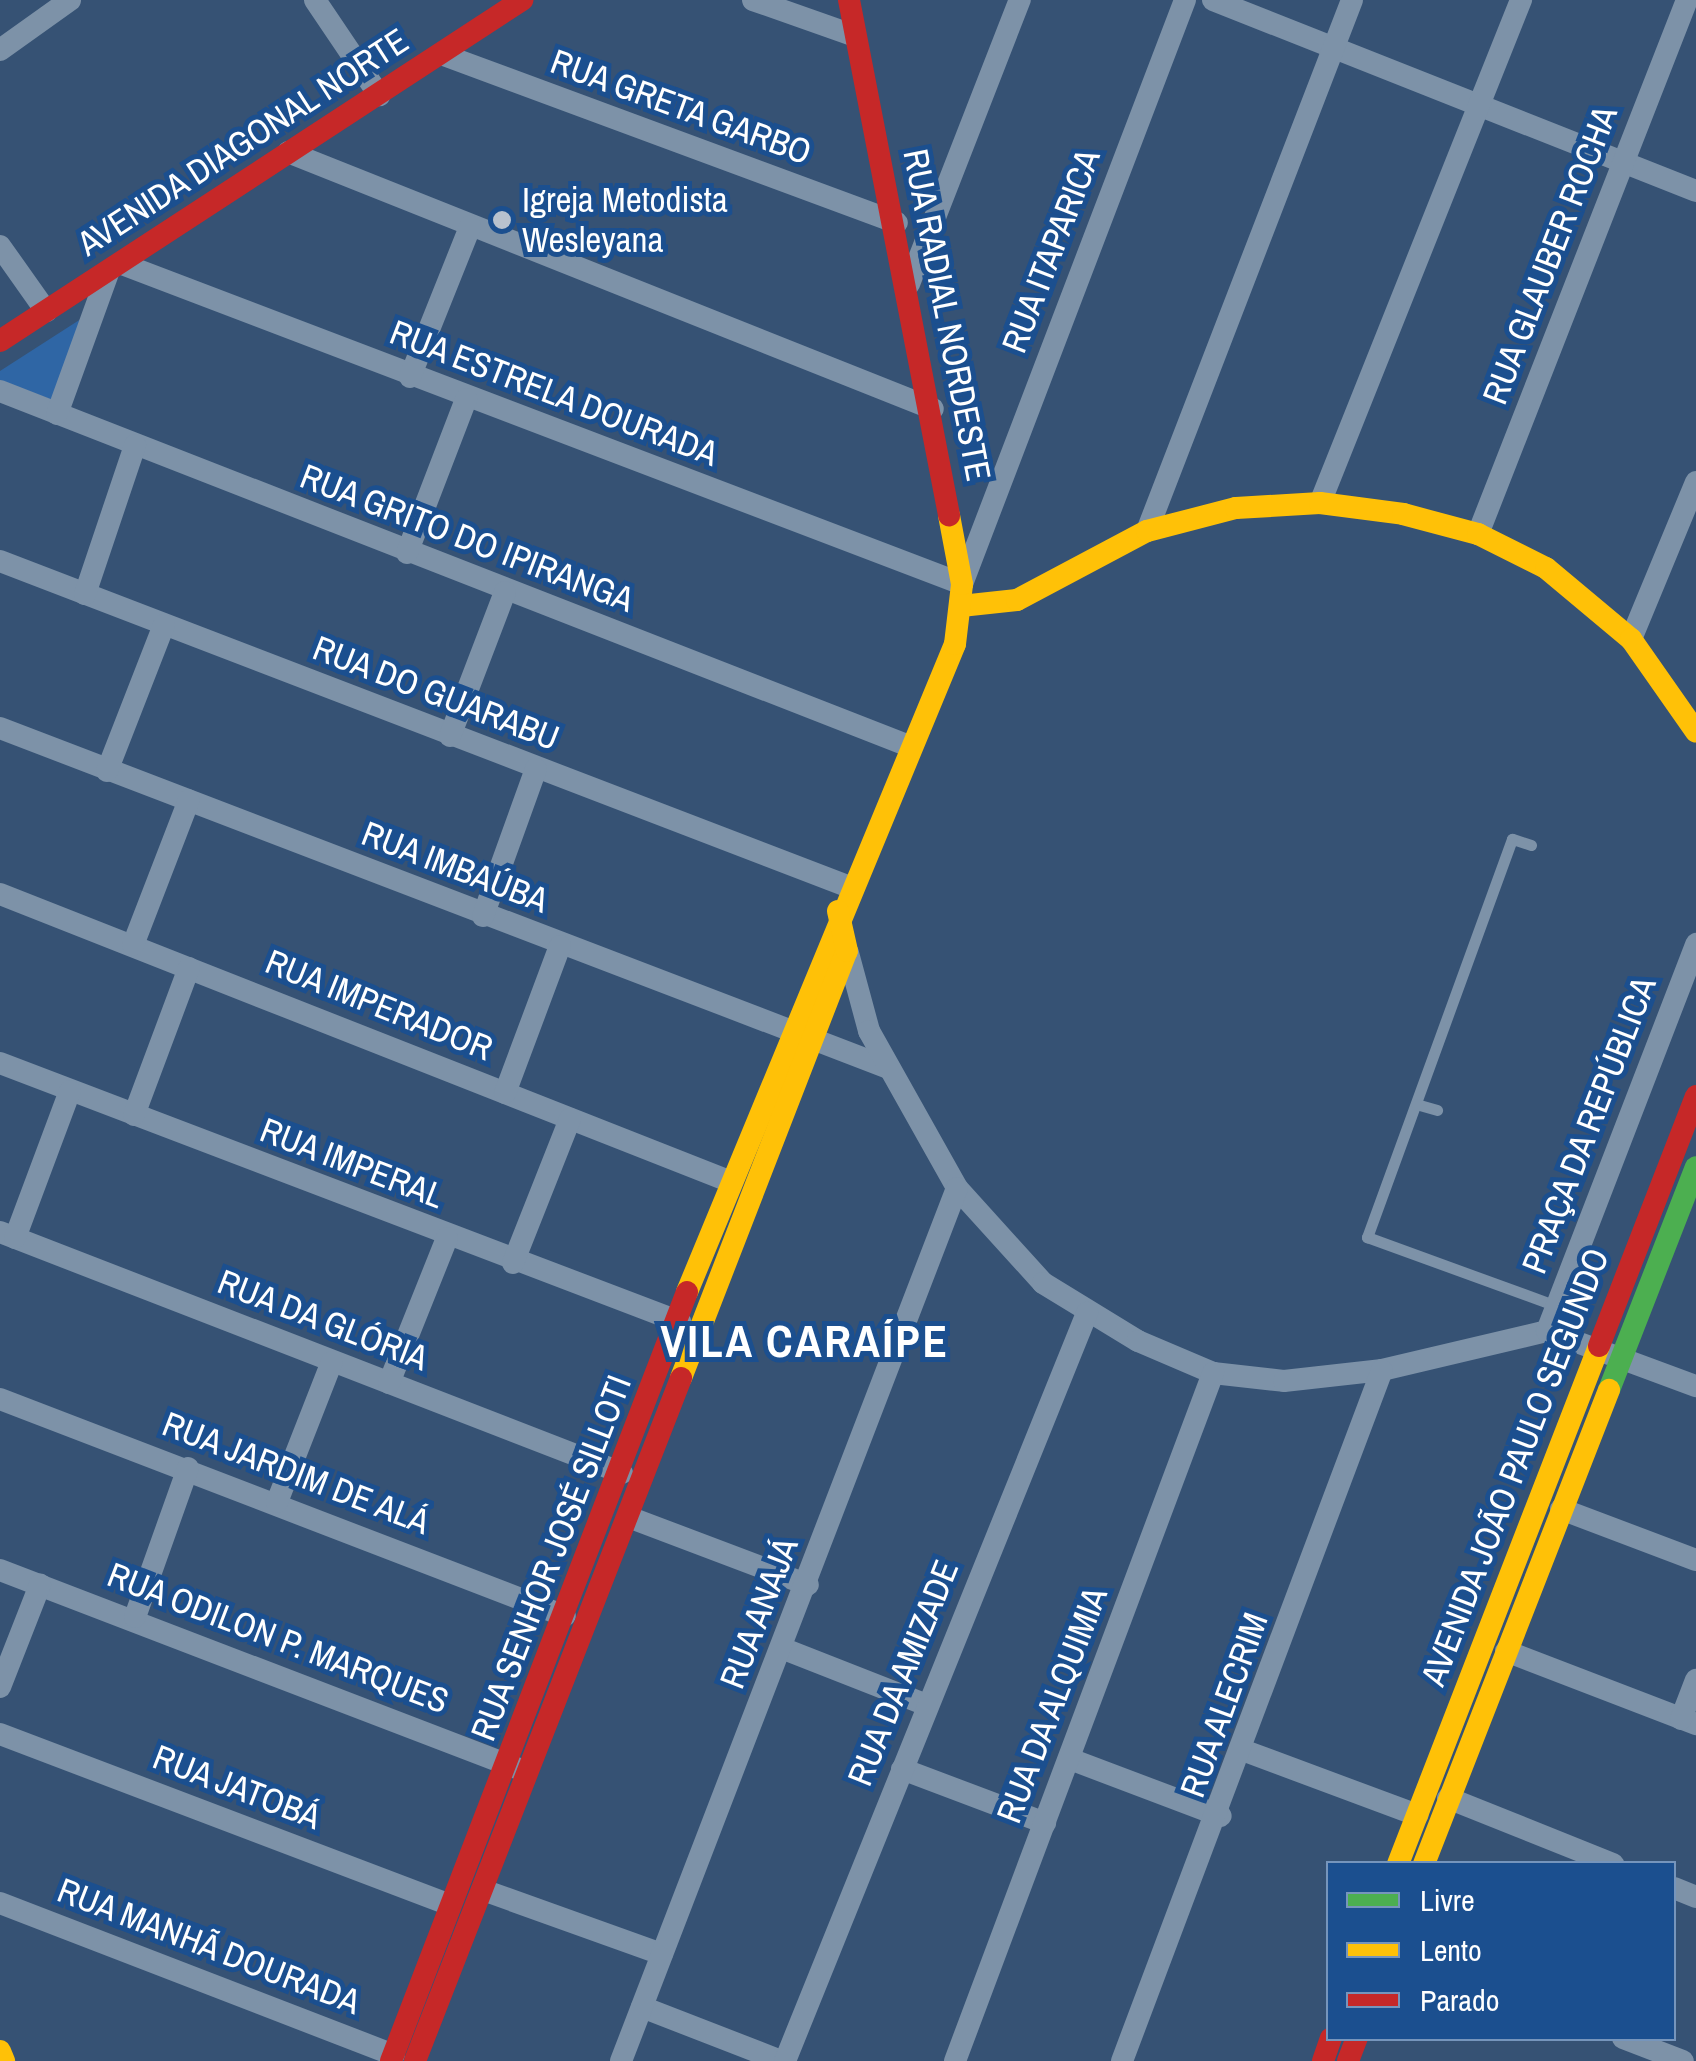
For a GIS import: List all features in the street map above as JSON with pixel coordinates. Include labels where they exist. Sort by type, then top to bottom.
[{"type":"street","points":[[0,50],[70,0]]},
{"type":"street","points":[[315,0],[379,95]]},
{"type":"street","name":"AVENIDA DIAGONAL NORTE","points":[[0,341],[522,0]]},
{"type":"street","points":[[753,0],[855,36]]},
{"type":"street","name":"RUA RADIAL NORDESTE","points":[[849,0],[932,409],[962,595],[955,644]]},
{"type":"street","points":[[908,284],[1020,0]]},
{"type":"street","name":"RUA ITAPARICA","points":[[962,595],[1185,0]]},
{"type":"street","points":[[1213,0],[1696,190]]},
{"type":"street","points":[[1148,531],[1352,0]]},
{"type":"street","points":[[1320,503],[1520,0]]},
{"type":"street","name":"RUA GLAUBER ROCHA","points":[[1478,534],[1687,0]]},
{"type":"street","name":"RUA GRETA GARBO","points":[[441,54],[896,223]]},
{"type":"street","points":[[288,152],[932,409]]},
{"type":"street","points":[[410,378],[470,227]]},
{"type":"street","points":[[0,246],[46,311]]},
{"type":"street","points":[[57,414],[115,269]]},
{"type":"street","name":"RUA ESTRELA DOURADA","points":[[115,269],[466,399],[962,595]]},
{"type":"street","name":"RUA GRITO DO IPIRANGA","points":[[0,391],[407,554],[910,746]]},
{"type":"street","points":[[407,554],[466,399]]},
{"type":"street","points":[[84,594],[135,445]]},
{"type":"street","points":[[1631,640],[1696,482]]},
{"type":"street","points":[[962,595],[1017,600],[1148,531],[1236,508],[1320,503],[1478,534],[1546,568],[1631,640],[1696,732]]},
{"type":"street","name":"RUA DO GUARABU","points":[[0,561],[847,886]]},
{"type":"street","points":[[450,736],[506,592]]},
{"type":"street","points":[[107,771],[164,624]]},
{"type":"street","name":"RUA SENHOR JOSÉ SILLOTI","points":[[400,2059],[483,1890],[566,1616],[788,1031],[847,886],[955,644]]},
{"type":"street","name":"RUA IMBAÚBA","points":[[0,728],[560,946],[886,1067]]},
{"type":"street","points":[[483,916],[536,769]]},
{"type":"street","points":[[133,946],[189,800]]},
{"type":"street","name":"RUA IMPERADOR","points":[[0,894],[732,1182]]},
{"type":"street","points":[[838,911],[847,951]]},
{"type":"street","name":"PRAÇA DA REPÚBLICA","points":[[1547,1330],[1696,944]]},
{"type":"street","points":[[505,1093],[560,946]]},
{"type":"street","name":"RUA SENHOR JOSÉ SILLOTI","points":[[400,2059],[450,1906],[518,1769],[631,1518],[847,951]]},
{"type":"street","name":"PRAÇA DA REPÚBLICA","points":[[847,951],[886,1067],[957,1188],[1043,1283],[1087,1313],[1212,1373],[1284,1381],[1382,1370],[1547,1330],[1696,1386]]},
{"type":"street","points":[[134,1115],[189,968]]},
{"type":"street","name":"RUA IMPERAL","points":[[0,1063],[447,1238],[680,1322]]},
{"type":"street","points":[[8,1235],[70,1091]]},
{"type":"street","name":"AVENIDA JOÃO PAULO SEGUNDO","points":[[1399,1861],[1696,1096]]},
{"type":"street","points":[[513,1263],[570,1119]]},
{"type":"street","name":"AVENIDA JOÃO PAULO SEGUNDO","points":[[1425,1861],[1621,1357],[1688,1212],[1696,1167]]},
{"type":"street","name":"RUA ANAJÁ","points":[[621,2061],[784,1650],[957,1188]]},
{"type":"street","name":"RUA DA GLÓRIA","points":[[8,1235],[622,1473]]},
{"type":"street","points":[[390,1384],[447,1238]]},
{"type":"street","name":"RUA DA AMIZADE","points":[[783,2061],[1087,1313]]},
{"type":"street","points":[[277,1502],[332,1362]]},
{"type":"street","name":"RUA ALECRIM","points":[[1122,2061],[1221,1816],[1382,1370]]},
{"type":"street","name":"RUA DA ALQUIMIA","points":[[955,2061],[1212,1373]]},
{"type":"street","name":"RUA JARDIM DE ALÁ","points":[[0,1399],[566,1616]]},
{"type":"street","points":[[135,1618],[188,1468]]},
{"type":"street","points":[[1561,1510],[1696,1560]]},
{"type":"street","points":[[631,1518],[808,1586]]},
{"type":"street","name":"RUA ODILON P. MARQUES","points":[[0,1570],[135,1618],[518,1769]]},
{"type":"street","points":[[0,1687],[40,1585]]},
{"type":"street","points":[[784,1650],[926,1705]]},
{"type":"street","points":[[1506,1651],[1688,1722],[1696,1680]]},
{"type":"street","name":"RUA JATOBÁ","points":[[0,1734],[450,1906]]},
{"type":"street","points":[[1245,1751],[1417,1816]]},
{"type":"street","points":[[1070,1759],[1221,1816]]},
{"type":"street","points":[[902,1769],[1045,1824]]},
{"type":"street","points":[[1448,1798],[1606,1861]]},
{"type":"street","points":[[483,1890],[662,1954]]},
{"type":"street","name":"RUA MANHÃ DOURADA","points":[[0,1903],[400,2059]]},
{"type":"street","points":[[642,2008],[783,2061]]},
{"type":"street","points":[[1631,2041],[1682,2061]]},
{"type":"street","points":[[0,2050],[4,2061]]},
{"type":"lane","points":[[1531,845],[1512,839],[1368,1237],[1557,1306]]},
{"type":"lane","points":[[1416,1104],[1437,1110]]},
{"type":"shaded area","points":[[84,317],[52,400],[0,380],[0,371]]},
{"type":"traffic: fast","points":[[1609,1390],[1696,1167]]},
{"type":"traffic: slow","points":[[961,606],[1017,600],[1147,531],[1236,508],[1320,503],[1403,514],[1478,534],[1546,568],[1631,639],[1696,732]]},
{"type":"traffic: slow","points":[[687,1292],[955,644],[962,584],[949,515]]},
{"type":"traffic: slow","points":[[681,1378],[847,951],[838,911]]},
{"type":"traffic: slow","points":[[1399,1861],[1599,1346]]},
{"type":"traffic: slow","points":[[1425,1861],[1609,1390]]},
{"type":"traffic: slow","points":[[0,2051],[4,2061]]},
{"type":"traffic: jam","points":[[0,341],[522,0]]},
{"type":"traffic: jam","points":[[849,0],[949,515]]},
{"type":"traffic: jam","points":[[1599,1346],[1696,1096]]},
{"type":"traffic: jam","points":[[391,2061],[687,1292]]},
{"type":"traffic: jam","points":[[415,2061],[681,1378]]},
{"type":"traffic: jam","points":[[1323,2061],[1330,2041]]},
{"type":"traffic: jam","points":[[1348,2061],[1356,2041]]},
{"type":"place","name":"Igreja Metodista Wesleyana","points":[[502,220]]},
{"type":"district","name":"VILA CARAÍPE","points":[[805,1341]]}]
